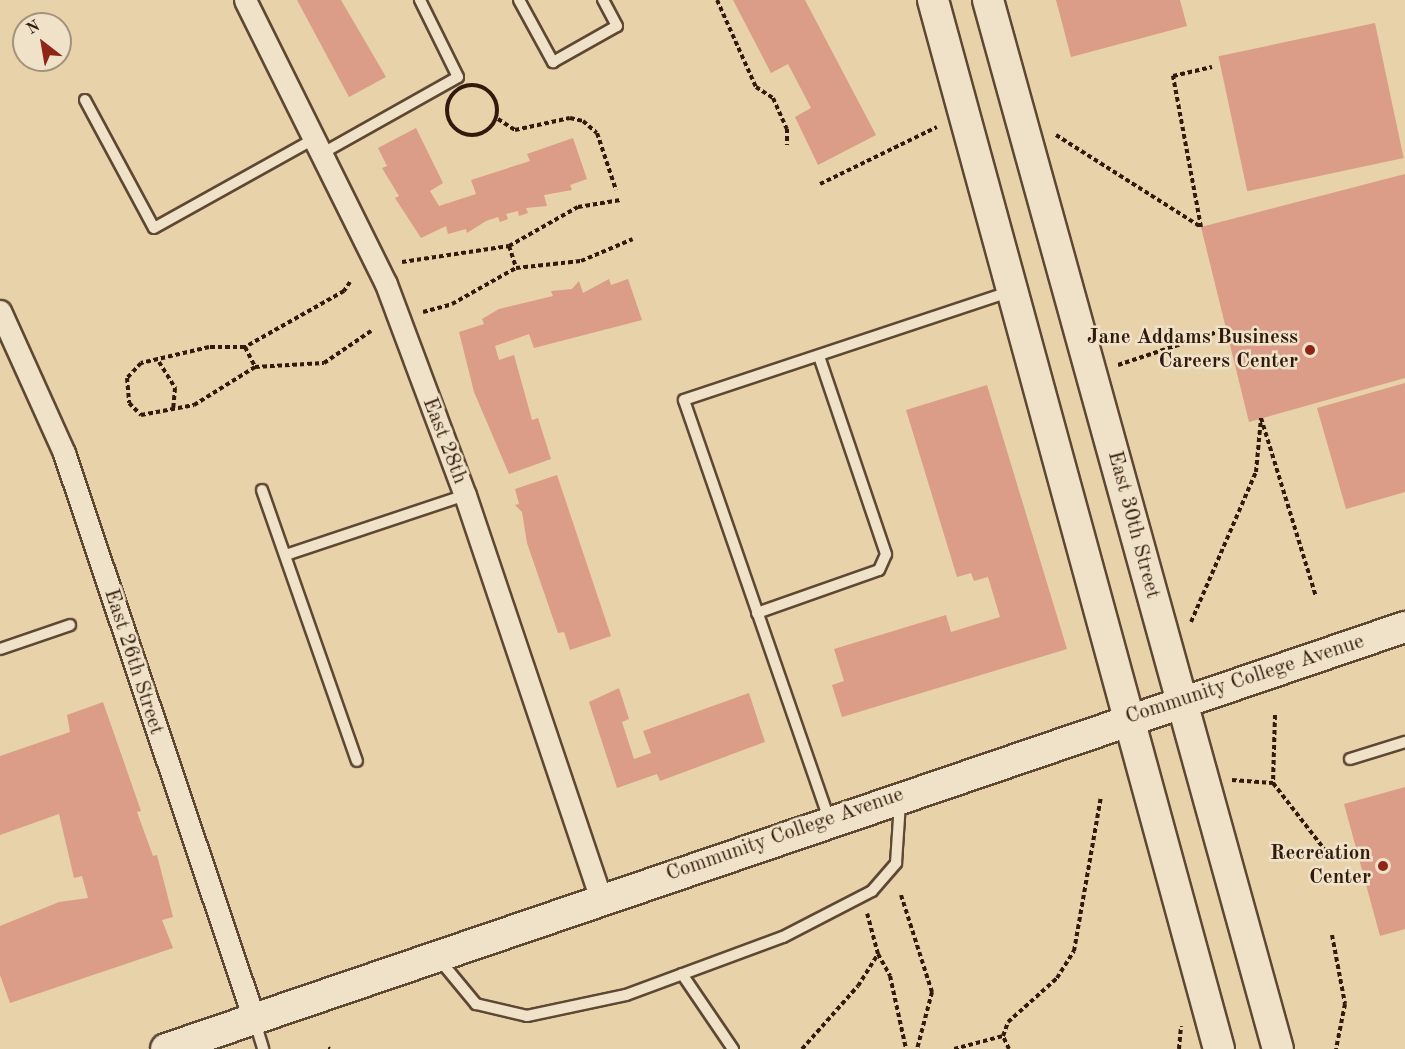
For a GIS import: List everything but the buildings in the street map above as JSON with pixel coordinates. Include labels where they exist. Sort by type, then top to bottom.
[{"type":"main road","points":[[933,0],[1014,290],[1125,719],[1219,1049]]},
{"type":"main road","name":"East 30th Street","points":[[988,0],[1278,1049]]},
{"type":"main road","name":"Community College Avenue","points":[[166,1049],[829,819],[1405,627]]},
{"type":"street","name":"East 28th","points":[[245,0],[386,284],[465,495],[601,899]]},
{"type":"street","name":"East 26th Street","points":[[0,312],[64,453],[254,1019]]},
{"type":"lane","points":[[85,100],[154,228],[458,77],[420,0]]},
{"type":"lane","points":[[519,0],[553,62],[617,26],[603,0]]},
{"type":"lane","points":[[829,819],[684,400],[1014,290]]},
{"type":"lane","points":[[757,613],[879,570],[886,554],[819,356]]},
{"type":"lane","points":[[262,490],[357,761]]},
{"type":"lane","points":[[286,555],[465,495]]},
{"type":"lane","points":[[0,649],[70,625]]},
{"type":"lane","points":[[1350,759],[1405,742]]},
{"type":"lane","points":[[436,956],[476,1004],[527,1016],[626,995],[783,937],[872,891],[896,863],[901,795]]},
{"type":"lane","points":[[682,974],[733,1049]]},
{"type":"lane","points":[[254,1019],[263,1049]]},
{"type":"path","points":[[717,0],[756,87],[772,98],[787,129],[787,145]]},
{"type":"path","points":[[1053,133],[1201,227],[1173,76],[1212,67]]},
{"type":"path","points":[[498,119],[488,130],[465,135],[452,126],[450,92],[470,82],[492,96],[498,119],[515,130],[570,118],[584,121],[597,133],[616,190]]},
{"type":"path","points":[[820,184],[937,127]]},
{"type":"path","points":[[401,262],[509,246],[578,207],[620,200]]},
{"type":"path","points":[[423,312],[452,304],[516,267],[581,261],[633,239]]},
{"type":"path","points":[[509,246],[516,267]]},
{"type":"path","points":[[350,282],[344,291],[245,347],[208,347],[159,362],[141,363],[127,378],[129,403],[141,415],[194,405],[255,367],[324,363],[371,332]]},
{"type":"path","points":[[1111,367],[1226,329]]},
{"type":"path","points":[[245,347],[255,367]]},
{"type":"path","points":[[159,362],[176,388],[173,409]]},
{"type":"path","points":[[1189,628],[1256,472],[1261,418],[1316,597]]},
{"type":"path","points":[[1275,715],[1272,783],[1328,854]]},
{"type":"path","points":[[1222,779],[1272,783]]},
{"type":"path","points":[[1009,1049],[1003,1036],[1008,1022],[1057,978],[1074,951],[1101,797]]},
{"type":"path","points":[[901,895],[932,992],[917,1049]]},
{"type":"path","points":[[867,912],[878,954],[890,976],[906,1049]]},
{"type":"path","points":[[1332,936],[1345,1004],[1336,1049]]},
{"type":"path","points":[[802,1049],[858,986],[878,954]]},
{"type":"path","points":[[954,1049],[1003,1036]]},
{"type":"place","name":"Jane Addams Business Careers Center","points":[[1310,350]]},
{"type":"place","name":"Recreation Center","points":[[1383,866]]}]
